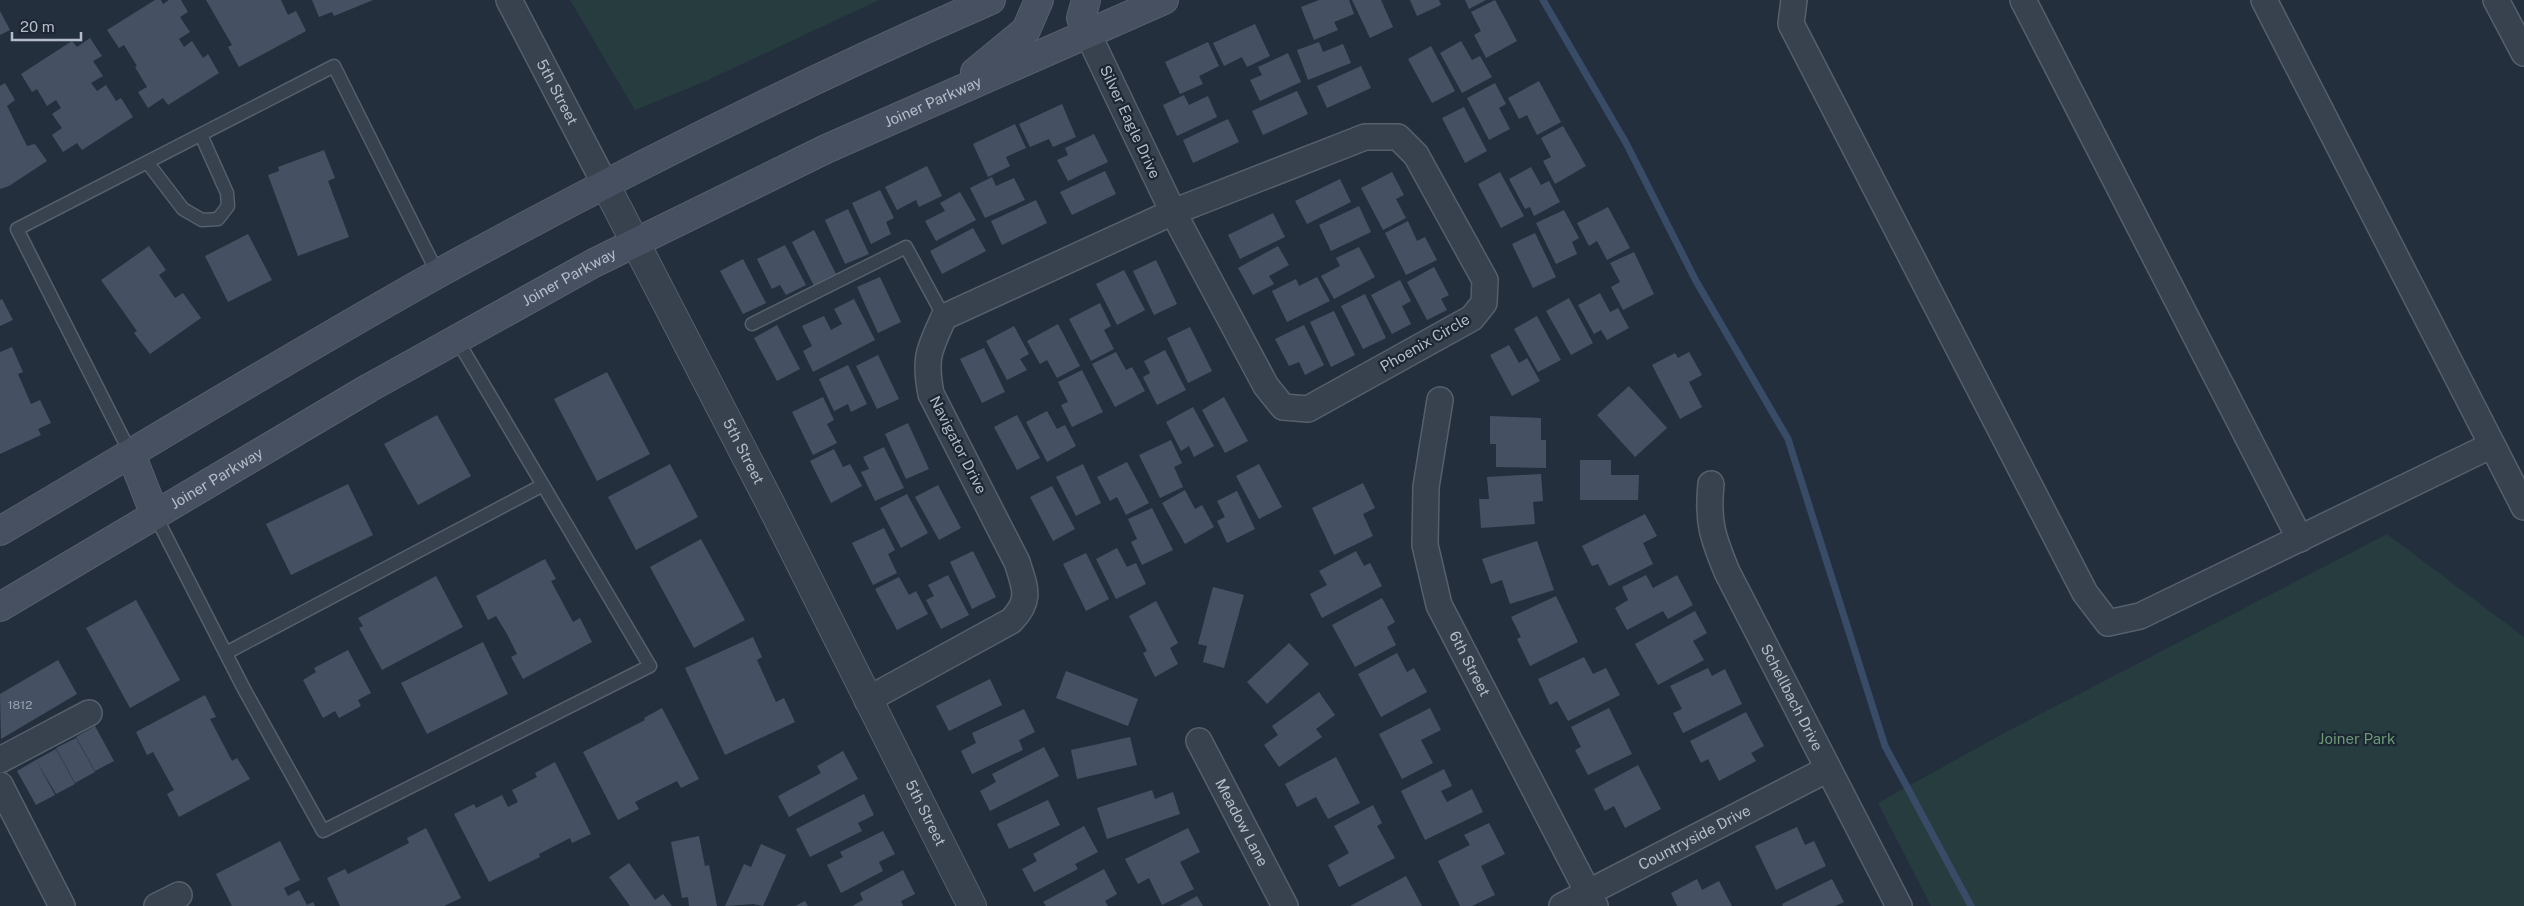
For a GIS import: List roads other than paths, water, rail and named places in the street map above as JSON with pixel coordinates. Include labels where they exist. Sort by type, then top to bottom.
[{"type":"main road","points":[[0,531],[438,274],[605,184],[798,88],[991,0]]},
{"type":"main road","points":[[949,93],[1026,30],[1039,0]]},
{"type":"main road","points":[[1086,0],[1081,18],[1087,32]]},
{"type":"main road","name":"Joiner Parkway","points":[[0,607],[456,338],[636,243],[826,149],[1087,32],[1164,0]]},
{"type":"main road","points":[[131,454],[155,515]]},
{"type":"street","name":"5th Street","points":[[509,0],[769,501],[867,700],[972,906]]},
{"type":"street","points":[[1794,0],[1791,24],[2085,593],[2108,623],[2140,616],[2492,446]]},
{"type":"street","points":[[2023,0],[2300,538]]},
{"type":"street","points":[[2264,0],[2524,507]]},
{"type":"street","points":[[2496,0],[2524,53]]},
{"type":"street","name":"Silver Eagle Drive","points":[[1087,32],[1173,212]]},
{"type":"street","name":"Phoenix Circle","points":[[1365,137],[1398,137],[1416,155],[1485,280],[1484,303],[1472,318],[1308,409],[1283,406],[1266,386],[1173,212],[1365,137]]},
{"type":"street","points":[[944,317],[1173,212]]},
{"type":"street","name":"Navigator Drive","points":[[867,700],[1011,621],[1022,610],[1026,592],[1017,562],[931,394],[926,370],[930,346],[944,317]]},
{"type":"street","name":"6th Street","points":[[1440,400],[1426,487],[1425,545],[1438,605],[1591,899]]},
{"type":"street","name":"Schellbach Drive","points":[[1711,484],[1708,511],[1713,537],[1727,572],[1899,906]]},
{"type":"street","points":[[0,760],[89,713]]},
{"type":"street","name":"Meadow Lane","points":[[1199,741],[1285,906]]},
{"type":"street","name":"Countryside Drive","points":[[1562,906],[1591,899],[1828,768]]},
{"type":"street","points":[[0,785],[62,906]]},
{"type":"street","points":[[157,906],[179,895]]},
{"type":"lane","points":[[131,454],[17,229],[334,66],[438,274]]},
{"type":"lane","points":[[147,162],[183,209],[202,220],[218,220],[228,206],[227,193],[201,135]]},
{"type":"lane","points":[[752,324],[906,247],[944,317]]},
{"type":"lane","points":[[155,515],[226,653],[323,831],[650,666],[456,338]]},
{"type":"lane","points":[[226,653],[543,486]]},
{"type":"waterway","points":[[1543,0],[1626,143],[1696,281],[1788,439],[1885,746],[1971,906]]},
{"type":"park label","name":"Joiner Park","points":[[2357,739]]}]
